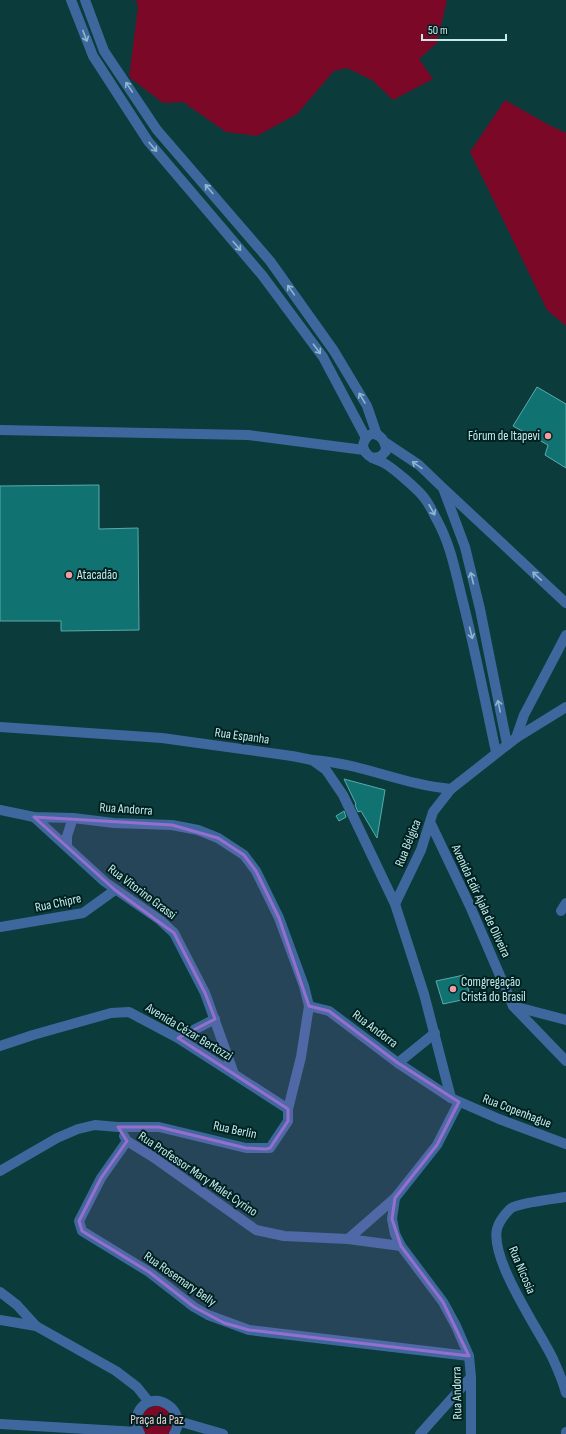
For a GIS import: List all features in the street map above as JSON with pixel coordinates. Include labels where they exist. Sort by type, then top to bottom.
[{"type":"street","points":[[72,0],[93,56],[148,141],[262,275],[323,357],[366,438]]},
{"type":"street","points":[[84,0],[104,51],[157,130],[270,261],[334,351],[367,406],[377,435]]},
{"type":"street","points":[[0,430],[248,435],[364,450]]},
{"type":"street","points":[[496,752],[475,650],[448,540],[425,498],[384,463],[367,455],[363,444],[366,438],[371,435],[382,437],[386,443],[419,465],[566,603]]},
{"type":"street","points":[[372,458],[380,457],[386,451],[386,443]]},
{"type":"street","points":[[443,488],[465,547],[480,609],[507,744]]},
{"type":"street","points":[[516,738],[524,715],[566,635]]},
{"type":"street","name":"Rua Bélgica","points":[[395,904],[415,863],[431,824],[433,812],[451,789],[507,744],[566,707]]},
{"type":"street","name":"Rua Espanha","points":[[0,727],[162,738],[312,760],[326,770],[343,795],[395,904]]},
{"type":"street","points":[[312,760],[332,761],[432,788],[451,789]]},
{"type":"street","name":"Rua Andorra","points":[[0,810],[34,817],[73,818],[114,823],[172,825],[198,830],[218,838],[244,855],[256,871],[279,918],[304,986],[309,1006],[329,1011],[398,1063],[455,1100]]},
{"type":"street","name":"Rua Vitorino Grassi","points":[[34,817],[68,846],[87,866],[115,890],[160,920],[174,933],[203,988],[234,1074]]},
{"type":"street","points":[[68,846],[66,836],[73,818]]},
{"type":"street","name":"Avenida Edir Ajala de Oliveira","points":[[431,824],[470,906],[513,1006]]},
{"type":"street","name":"Rua Chipre","points":[[0,927],[83,913],[115,890]]},
{"type":"street","points":[[348,1239],[395,1198],[437,1145],[455,1100],[395,904]]},
{"type":"street","name":"Rua Berlin","points":[[118,1127],[159,1127],[246,1148],[266,1150],[270,1148],[288,1121],[288,1109],[301,1057],[309,1006]]},
{"type":"street","points":[[513,1006],[566,1020]]},
{"type":"street","points":[[513,1006],[566,1061]]},
{"type":"street","name":"Avenida Cézar Bertozzi","points":[[0,1046],[111,1013],[129,1012],[178,1038],[288,1109]]},
{"type":"street","points":[[178,1038],[215,1019]]},
{"type":"street","points":[[398,1063],[435,1033]]},
{"type":"street","name":"Rua Copenhague","points":[[455,1100],[566,1144]]},
{"type":"street","points":[[0,1171],[42,1146],[78,1129],[95,1125],[118,1127],[127,1141]]},
{"type":"street","name":"Rua Professor Mary Malet Cyrino","points":[[127,1141],[153,1157],[256,1230],[284,1236],[348,1239],[401,1246]]},
{"type":"street","name":"Rua Rosemary Belly","points":[[127,1141],[101,1178],[79,1221],[82,1231],[148,1272],[194,1307],[224,1323],[249,1330],[469,1356]]},
{"type":"street","name":"Rua Nicosia","points":[[566,1197],[511,1208],[503,1218],[497,1230],[498,1245],[502,1260],[517,1293],[554,1360],[566,1393]]},
{"type":"street","name":"Rua Andorra","points":[[395,1198],[392,1219],[395,1234],[401,1246],[443,1302],[456,1326],[469,1356],[471,1377],[471,1434]]},
{"type":"street","points":[[0,1292],[17,1305],[36,1326],[116,1371],[137,1386],[150,1402]]},
{"type":"street","points":[[0,1320],[36,1326]]},
{"type":"street","points":[[420,1434],[471,1377]]},
{"type":"street","points":[[0,1424],[139,1433],[136,1418],[143,1406],[150,1402],[162,1401],[168,1404],[176,1414],[178,1421],[174,1434]]},
{"type":"street","points":[[178,1421],[223,1434]]},
{"type":"highlighted area","points":[[34,817],[172,825],[218,838],[244,855],[256,871],[279,918],[309,1006],[329,1011],[398,1063],[459,1102],[437,1145],[395,1198],[392,1219],[401,1246],[443,1302],[469,1356],[249,1330],[224,1323],[194,1307],[149,1272],[82,1231],[79,1221],[101,1178],[127,1141],[118,1127],[159,1127],[246,1148],[266,1149],[270,1148],[288,1121],[288,1109],[178,1038],[215,1019],[205,993],[174,933],[115,890]]},
{"type":"green space","points":[[136,0],[447,0],[437,43],[419,59],[433,79],[393,100],[372,80],[347,68],[334,71],[297,114],[257,136],[226,132],[183,102],[163,103],[129,77],[138,7]]},
{"type":"green space","points":[[505,100],[566,133],[566,326],[547,310],[470,152]]},
{"type":"green space","name":"Praça da Paz","points":[[160,1405],[168,1411],[172,1417],[173,1425],[168,1434],[146,1434],[142,1429],[140,1419],[149,1408]]},
{"type":"building","name":"Fórum de Itapevi","points":[[537,387],[566,404],[566,468],[545,455],[548,445],[513,426]]},
{"type":"building","name":"Atacadão","points":[[99,485],[99,529],[138,528],[139,630],[61,631],[61,621],[0,621],[0,486]]},
{"type":"building","points":[[344,779],[385,790],[377,838],[361,811],[358,812],[355,805],[356,804]]},
{"type":"building","points":[[344,811],[346,817],[339,821],[336,816]]},
{"type":"building","name":"Comgregação Cristã do Brasil","points":[[464,975],[471,998],[443,1004],[436,981]]},
{"type":"place","name":"Fórum de Itapevi","points":[[548,436]]},
{"type":"place","name":"Atacadão","points":[[69,575]]},
{"type":"place","name":"Comgregação Cristã do Brasil","points":[[453,989]]}]
